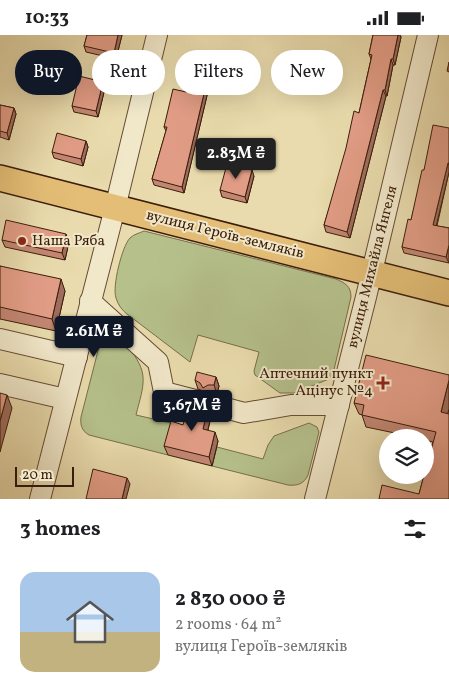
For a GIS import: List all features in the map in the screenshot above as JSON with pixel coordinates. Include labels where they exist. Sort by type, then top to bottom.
[{"type":"main road","name":"вулиця Героїв-земляків","points":[[0,178],[449,293]]},
{"type":"street","points":[[40,499],[115,208],[156,35]]},
{"type":"street","name":"вулиця Михайла Янгеля","points":[[315,499],[372,272],[428,35]]},
{"type":"street","points":[[90,301],[158,362],[164,392],[195,400]]},
{"type":"street","points":[[0,339],[77,357]]},
{"type":"street","points":[[0,383],[65,399]]},
{"type":"street","points":[[214,405],[244,413],[290,405],[339,405]]},
{"type":"green space","points":[[144,231],[336,279],[345,284],[350,290],[351,297],[333,374],[329,379],[294,393],[280,393],[255,375],[254,371],[259,352],[198,335],[190,362],[127,314],[117,301],[115,285],[124,249],[130,238]]},
{"type":"green space","points":[[110,331],[118,335],[127,346],[142,371],[143,386],[136,415],[175,424],[168,455],[89,435],[82,427],[81,417],[101,339],[103,335]]},
{"type":"green space","points":[[309,423],[317,427],[319,432],[308,475],[300,484],[288,485],[212,466],[217,447],[263,459],[268,445],[274,436]]},
{"type":"building","points":[[87,35],[118,35],[115,50],[101,50],[84,46]]},
{"type":"building","points":[[373,35],[398,35],[347,232],[324,225],[346,148],[354,111],[359,113],[372,55],[369,54]]},
{"type":"building","points":[[82,77],[92,79],[92,95],[100,95],[96,111],[72,106],[75,95],[82,95]]},
{"type":"building","points":[[173,89],[175,89],[175,95],[204,95],[182,187],[152,179],[167,127],[164,127]]},
{"type":"building","points":[[0,105],[14,108],[7,133],[0,131]]},
{"type":"building","points":[[433,125],[449,128],[449,163],[433,225],[449,228],[449,245],[446,257],[402,247],[408,219],[411,220],[422,170],[424,170]]},
{"type":"building","points":[[57,133],[86,141],[81,159],[52,152]]},
{"type":"building","points":[[227,164],[252,170],[245,197],[220,190]]},
{"type":"building","points":[[6,220],[66,234],[62,253],[2,240]]},
{"type":"building","points":[[0,266],[61,279],[52,319],[0,307]]},
{"type":"building","points":[[366,355],[449,375],[441,412],[449,414],[449,499],[379,499],[382,485],[419,494],[422,484],[434,484],[434,439],[436,432],[434,429],[423,429],[362,415],[364,405],[354,403]]},
{"type":"building","points":[[197,372],[216,377],[214,385],[208,385],[203,388],[195,380]]},
{"type":"building","points":[[0,393],[7,395],[0,421]]},
{"type":"building","points":[[200,400],[208,408],[203,429],[215,432],[209,457],[164,446],[171,421],[183,425],[189,403],[195,403]]},
{"type":"building","points":[[93,469],[127,478],[122,499],[86,499]]},
{"type":"place","name":"Наша Ряба","points":[[22,241]]},
{"type":"place","name":"Аптечний пункт Ацінус №4","points":[[383,383]]}]
